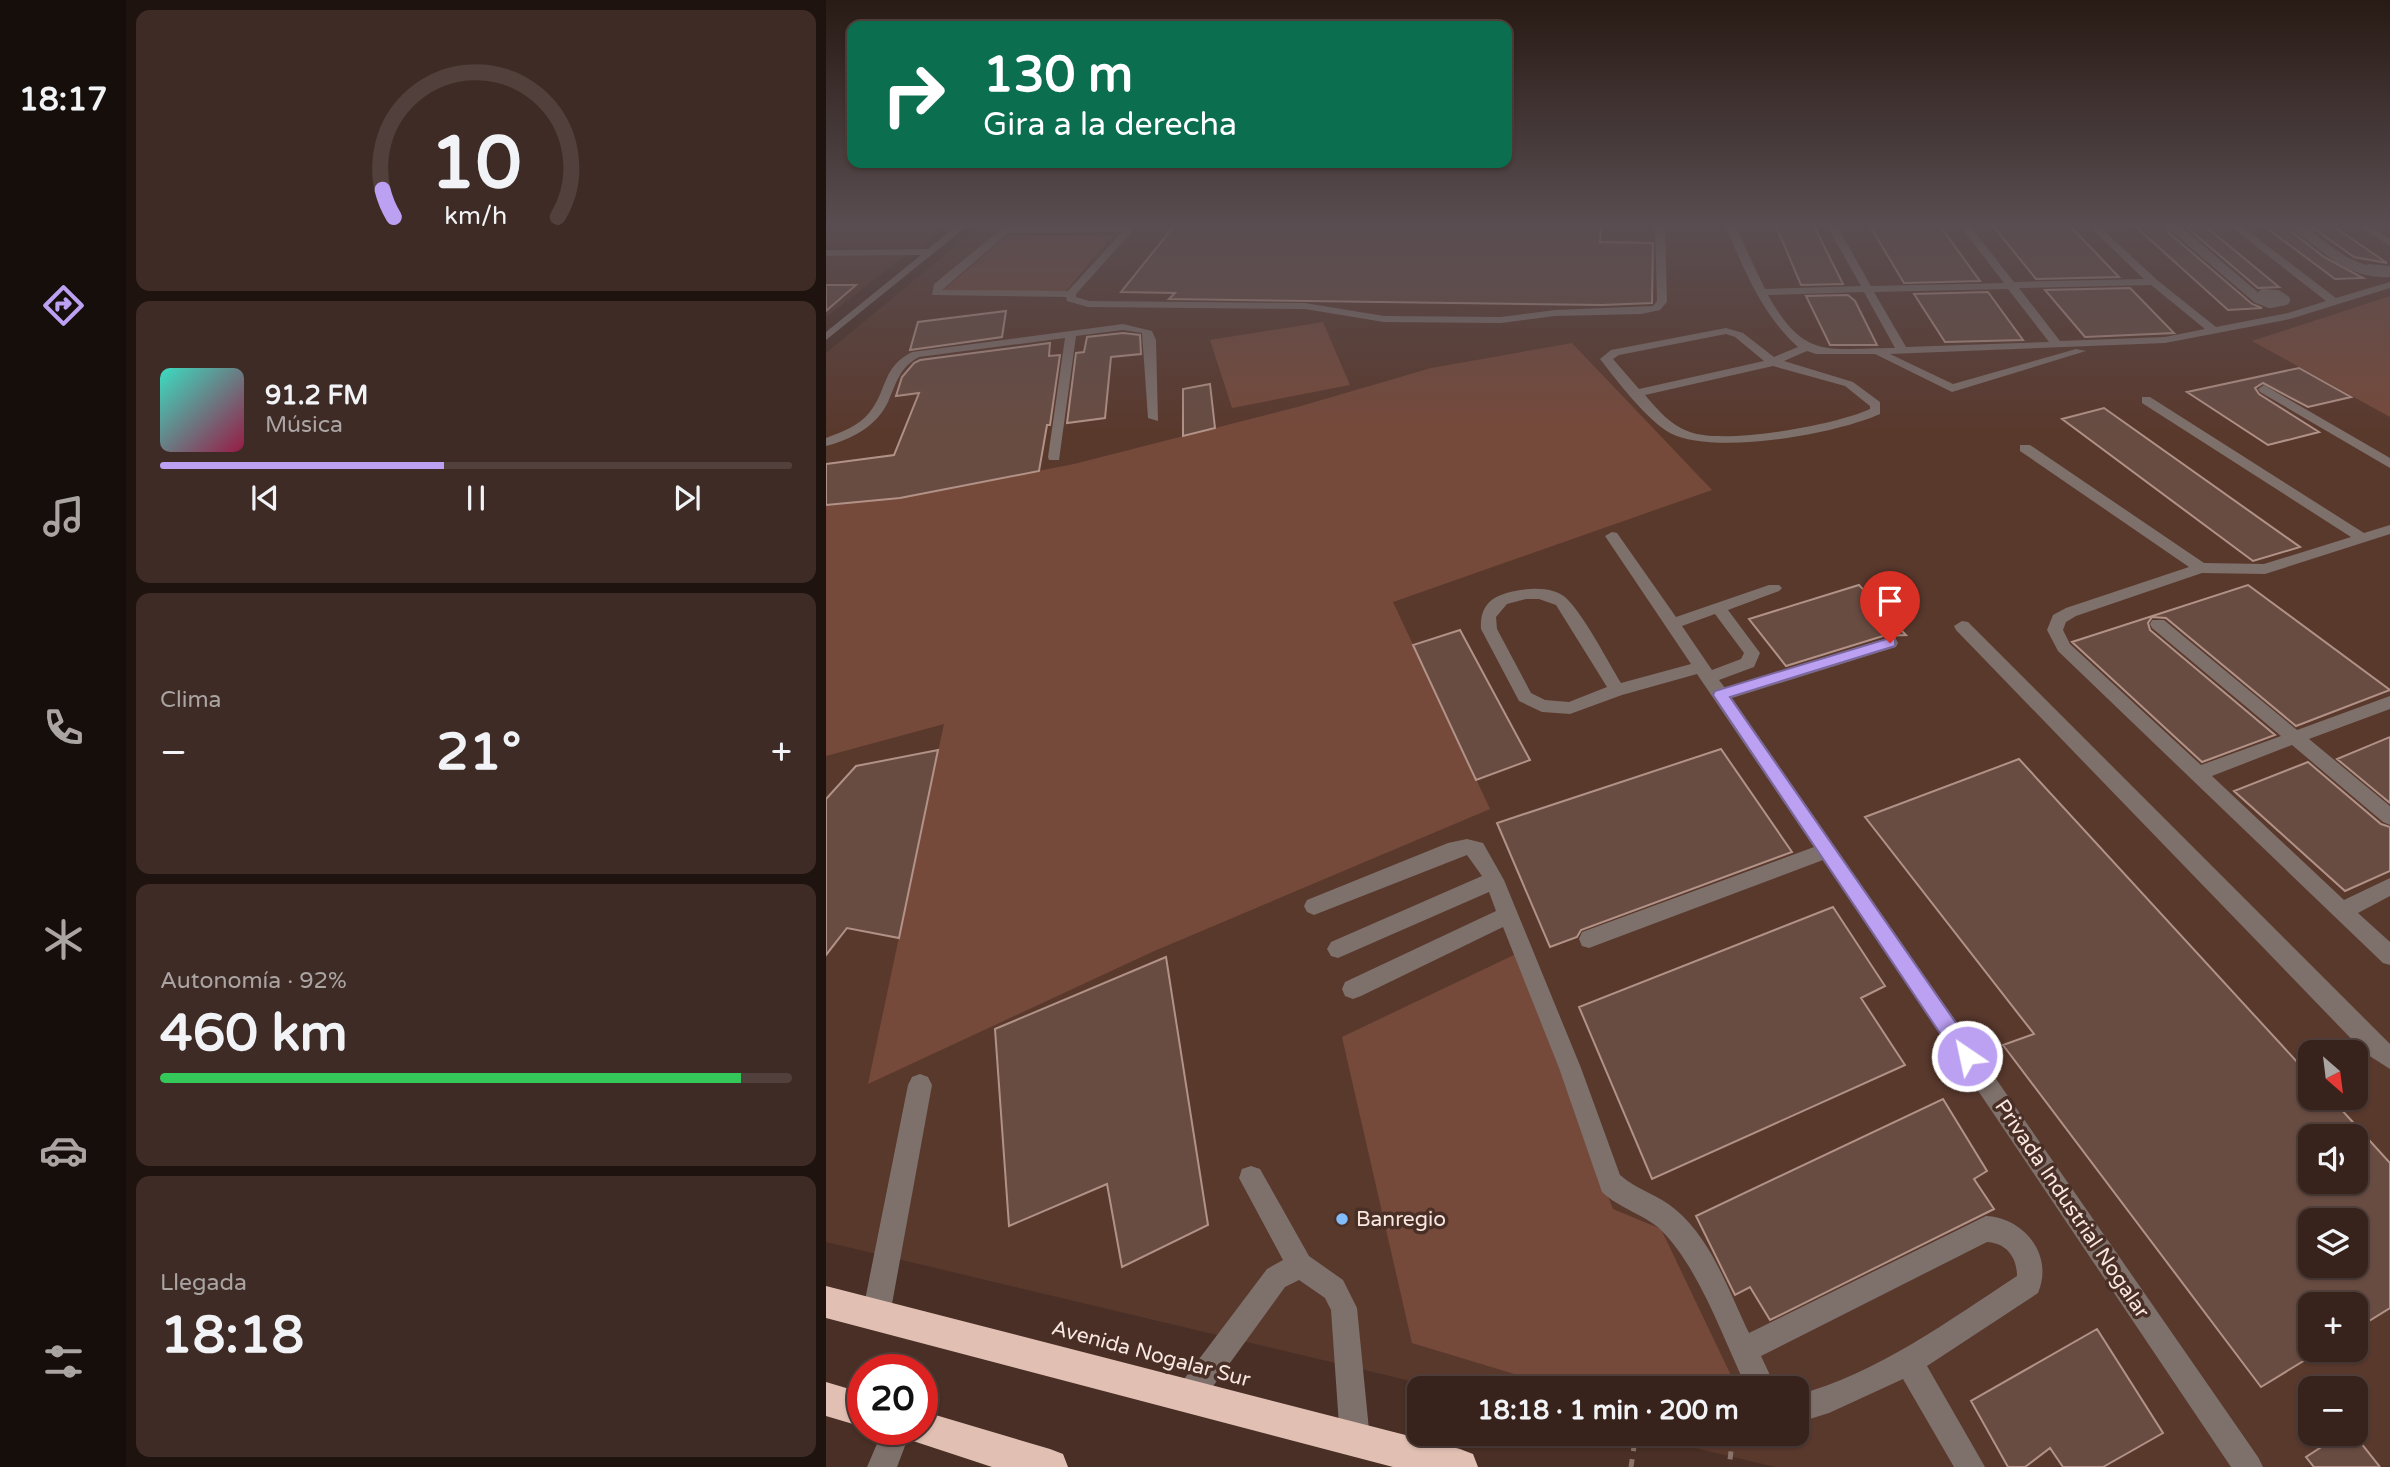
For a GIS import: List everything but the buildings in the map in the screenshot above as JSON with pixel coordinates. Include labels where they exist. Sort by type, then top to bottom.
[{"type":"highway","name":"Avenida Nogalar Sur","points":[[826,1302],[1460,1467]]},
{"type":"highway","points":[[826,1399],[847,1405]]},
{"type":"highway","points":[[938,1433],[1050,1467]]},
{"type":"street","points":[[826,337],[878,294]]},
{"type":"street","points":[[1071,294],[1071,299],[1077,303],[1088,304],[1305,306],[1384,319],[1501,320],[1555,313],[1641,312],[1656,308],[1662,302],[1662,294]]},
{"type":"street","points":[[1763,294],[1793,338],[1805,348]]},
{"type":"street","points":[[1871,294],[1902,351]]},
{"type":"street","points":[[2019,294],[2058,346]]},
{"type":"street","points":[[2169,294],[2216,332]]},
{"type":"street","points":[[2253,294],[2290,316]]},
{"type":"street","points":[[2271,303],[2285,300],[2273,294]]},
{"type":"street","points":[[2324,294],[2335,303]]},
{"type":"street","points":[[1639,393],[1773,362],[1805,348],[1877,352],[2165,340],[2290,316],[2360,294]]},
{"type":"street","points":[[826,442],[857,428],[877,412],[892,372],[910,357],[931,351],[1123,327],[1147,331],[1150,340],[1154,418]]},
{"type":"street","points":[[1726,331],[1739,335],[1773,362],[1849,384],[1876,405],[1875,411],[1861,418],[1721,442],[1688,436],[1673,429],[1606,359],[1615,352],[1726,331]]},
{"type":"street","points":[[1054,457],[1071,333]]},
{"type":"street","points":[[1877,352],[1937,384],[1959,388],[2105,343]]},
{"type":"street","points":[[2264,389],[2390,464]]},
{"type":"street","points":[[2146,400],[2362,538]]},
{"type":"street","points":[[2025,448],[2201,568]]},
{"type":"street","points":[[2388,532],[2265,569],[2201,568],[2071,612],[2059,619],[2055,630],[2064,647],[2390,956]]},
{"type":"street","name":"Privada Industrial Nogalar","points":[[1612,536],[2248,1467]]},
{"type":"street","points":[[1672,624],[1774,588]]},
{"type":"street","points":[[1617,690],[1562,602],[1552,596],[1525,592],[1504,599],[1492,609],[1487,620],[1489,629],[1525,697],[1542,706],[1570,708],[1617,690],[1710,680],[1890,643]]},
{"type":"street","points":[[1710,680],[1748,663],[1752,653],[1719,608]]},
{"type":"street","points":[[2158,624],[2390,817]]},
{"type":"street","points":[[1962,626],[2373,1045],[2390,1058]]},
{"type":"street","points":[[2197,774],[2390,702]]},
{"type":"street","points":[[1314,906],[1467,847],[1476,849],[1494,880],[1570,1068],[1611,1183],[1623,1196],[1662,1215],[1684,1236],[1756,1376]]},
{"type":"street","points":[[1589,939],[1826,850]]},
{"type":"street","points":[[1338,949],[1494,880]]},
{"type":"street","points":[[2342,911],[2390,886]]},
{"type":"street","points":[[1353,989],[1508,915]]},
{"type":"street","points":[[876,1315],[920,1085]]},
{"type":"street","points":[[1251,1178],[1300,1265],[1334,1289],[1344,1308],[1355,1440]]},
{"type":"street","points":[[1743,1350],[1986,1229],[2006,1231],[2016,1241],[2031,1265],[2029,1284],[1909,1362],[1809,1406]]},
{"type":"street","points":[[1188,1397],[1276,1278],[1300,1265]]},
{"type":"street","points":[[1909,1362],[1970,1467]]},
{"type":"street","points":[[882,1467],[891,1445]]},
{"type":"path","points":[[1631,1467],[1634,1446]]},
{"type":"path","points":[[1729,1467],[1732,1446]]},
{"type":"shaded area","points":[[826,294],[855,294],[826,317]]},
{"type":"shaded area","points":[[897,294],[2390,294],[2390,1467],[1775,1467],[1687,1446],[1809,1446],[1809,1376],[1407,1376],[1407,1380],[826,1242],[826,353]]},
{"type":"shaded area","points":[[2390,296],[2390,417],[2252,341]]},
{"type":"shaded area","points":[[1323,322],[1350,385],[1232,408],[1210,340]]},
{"type":"shaded area","points":[[1572,343],[1712,490],[1393,602],[1490,809],[1152,952],[868,1084],[944,724],[826,756],[826,505],[900,498],[1074,464],[1301,406],[1431,368]]},
{"type":"shaded area","points":[[1516,954],[1613,1209],[1661,1229],[1731,1376],[1521,1376],[1412,1343],[1342,1037]]},
{"type":"place","name":"Banregio","points":[[1342,1219]]},
{"type":"route","points":[[1890,643],[1721,695],[1967,1056]]}]
